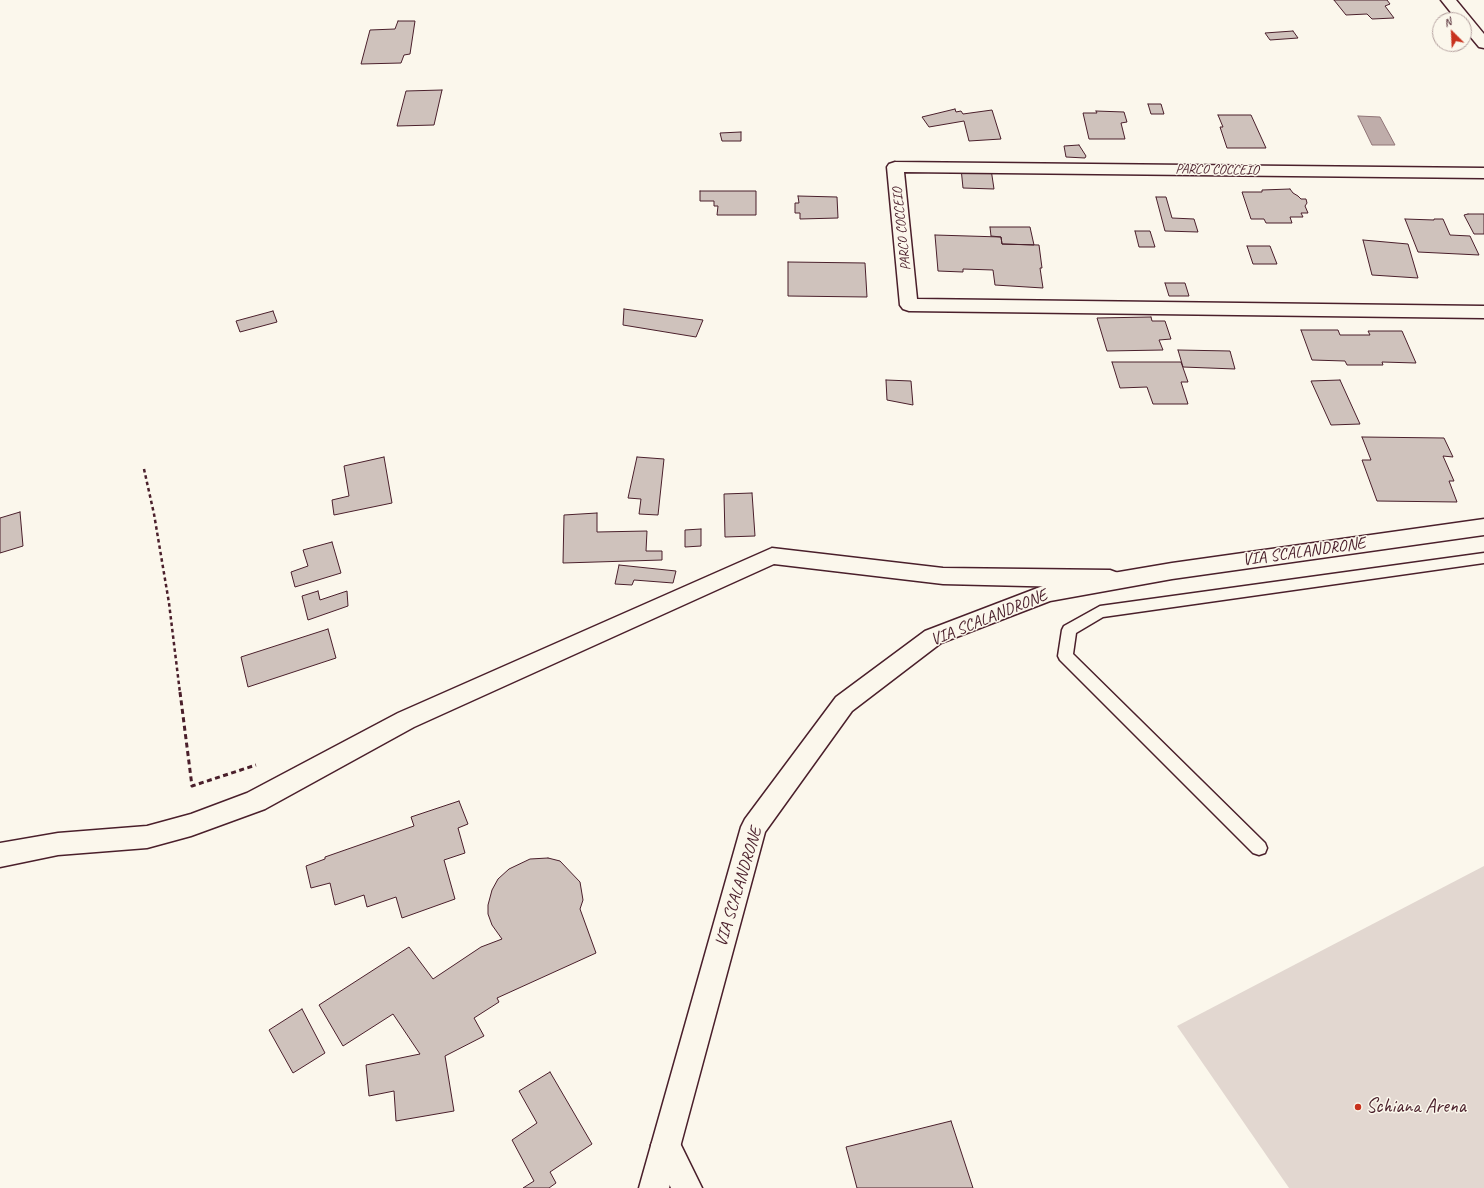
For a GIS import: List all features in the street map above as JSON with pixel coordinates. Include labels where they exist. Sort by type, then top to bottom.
[{"type":"street","points":[[1448,0],[1484,44]]},
{"type":"street","name":"PARCO COCCEIO","points":[[1484,173],[895,167],[909,305],[1484,312]]},
{"type":"street","name":"VIA SCALANDRONE","points":[[654,1188],[754,827],[844,704],[933,637],[1048,593],[1172,571],[1481,530]]},
{"type":"street","points":[[0,855],[58,844],[147,837],[191,825],[256,801],[406,720],[772,556],[943,576],[1127,579]]},
{"type":"street","points":[[666,1145],[686,1188]]},
{"type":"lane","points":[[1259,848],[1065,656],[1070,630],[1100,612],[1484,558]]},
{"type":"path","points":[[144,469],[154,514],[169,603],[192,786],[260,764]]},
{"type":"shaded area","points":[[1358,116],[1380,117],[1395,145],[1372,145]]},
{"type":"shaded area","name":"Schiana Arena","points":[[1484,866],[1484,1188],[1289,1188],[1177,1026]]},
{"type":"building","points":[[1334,0],[1387,0],[1390,4],[1385,6],[1394,18],[1372,19],[1367,14],[1346,15]]},
{"type":"building","points":[[398,21],[415,21],[410,54],[404,55],[401,63],[361,64],[370,30],[395,29]]},
{"type":"building","points":[[1293,31],[1298,38],[1270,40],[1265,33]]},
{"type":"building","points":[[442,90],[434,125],[397,126],[406,91]]},
{"type":"building","points":[[1148,104],[1161,104],[1164,114],[1151,114]]},
{"type":"building","points":[[955,109],[956,112],[961,111],[963,114],[992,110],[1001,139],[969,141],[964,121],[929,127],[922,117]]},
{"type":"building","points":[[1096,111],[1124,112],[1127,122],[1121,123],[1125,139],[1089,139],[1083,113],[1097,113]]},
{"type":"building","points":[[1218,115],[1251,115],[1266,148],[1227,148],[1220,127],[1223,127]]},
{"type":"building","points":[[741,132],[741,141],[722,141],[720,133]]},
{"type":"building","points":[[1079,145],[1086,156],[1085,158],[1066,157],[1064,146]]},
{"type":"building","points":[[961,168],[991,169],[994,189],[963,188]]},
{"type":"building","points":[[1290,189],[1301,199],[1306,199],[1307,203],[1305,206],[1308,213],[1301,213],[1303,217],[1290,217],[1292,223],[1266,223],[1264,219],[1251,219],[1242,192],[1262,192],[1262,190]]},
{"type":"building","points":[[700,191],[756,191],[756,215],[717,215],[718,206],[714,206],[714,201],[700,201]]},
{"type":"building","points":[[798,196],[837,197],[838,218],[800,219],[800,213],[795,213],[795,203],[799,203]]},
{"type":"building","points":[[1156,197],[1166,197],[1172,218],[1194,219],[1198,232],[1165,231]]},
{"type":"building","points":[[1484,214],[1484,234],[1474,234],[1464,215]]},
{"type":"building","points":[[1405,219],[1443,219],[1450,235],[1470,236],[1479,255],[1418,252]]},
{"type":"building","points":[[990,227],[1030,227],[1034,245],[1002,244],[1001,237],[991,236]]},
{"type":"building","points":[[1135,231],[1150,231],[1155,247],[1139,247]]},
{"type":"building","points":[[935,235],[1001,237],[1002,244],[1039,245],[1043,288],[995,285],[993,270],[963,269],[963,272],[938,271]]},
{"type":"building","points":[[1363,240],[1408,244],[1418,278],[1372,275]]},
{"type":"building","points":[[1247,246],[1270,246],[1277,264],[1253,264]]},
{"type":"building","points":[[788,262],[865,263],[867,297],[788,296]]},
{"type":"building","points":[[1165,283],[1185,283],[1189,296],[1169,296]]},
{"type":"building","points":[[624,309],[703,320],[696,337],[623,325]]},
{"type":"building","points":[[273,311],[277,322],[240,332],[236,321]]},
{"type":"building","points":[[1151,317],[1152,321],[1165,321],[1171,339],[1159,340],[1163,350],[1107,351],[1097,318]]},
{"type":"building","points":[[1301,330],[1338,330],[1340,335],[1370,335],[1368,331],[1402,331],[1416,363],[1382,362],[1383,365],[1347,365],[1345,361],[1312,360]]},
{"type":"building","points":[[1178,350],[1230,351],[1235,369],[1183,367]]},
{"type":"building","points":[[1112,362],[1181,362],[1188,382],[1181,382],[1188,404],[1153,404],[1147,387],[1120,388]]},
{"type":"building","points":[[886,380],[911,381],[913,405],[887,400]]},
{"type":"building","points":[[1340,380],[1360,424],[1331,425],[1311,381]]},
{"type":"building","points":[[1362,437],[1444,438],[1453,457],[1443,456],[1454,481],[1449,481],[1457,502],[1377,501],[1362,460],[1371,460]]},
{"type":"building","points":[[384,457],[392,503],[334,515],[332,500],[349,496],[344,466]]},
{"type":"building","points":[[637,457],[664,459],[658,515],[639,514],[641,499],[628,498]]},
{"type":"building","points":[[752,493],[755,536],[725,537],[724,494]]},
{"type":"building","points":[[20,512],[23,546],[0,553],[0,518]]},
{"type":"building","points":[[597,513],[597,532],[647,531],[646,551],[662,551],[662,560],[563,563],[564,515]]},
{"type":"building","points":[[701,529],[701,546],[685,547],[685,530]]},
{"type":"building","points":[[332,542],[341,573],[295,587],[291,572],[308,566],[303,550]]},
{"type":"building","points":[[619,565],[676,571],[673,583],[634,580],[632,585],[615,584]]},
{"type":"building","points":[[318,591],[320,600],[347,591],[348,606],[308,620],[302,596]]},
{"type":"building","points":[[328,629],[336,658],[248,687],[241,657]]},
{"type":"building","points":[[459,801],[468,824],[458,828],[465,853],[444,860],[455,899],[402,918],[396,897],[367,907],[364,895],[335,905],[330,883],[311,888],[306,866],[325,859],[325,857],[414,826],[411,817]]},
{"type":"building","points":[[548,858],[560,861],[580,882],[583,900],[580,909],[596,953],[497,998],[499,1002],[474,1018],[484,1036],[445,1056],[454,1111],[396,1121],[394,1091],[369,1096],[366,1065],[420,1054],[393,1014],[343,1046],[319,1005],[409,947],[433,979],[481,947],[502,939],[492,925],[488,914],[488,905],[492,890],[498,879],[509,869],[530,859]]},
{"type":"building","points":[[302,1009],[325,1053],[293,1073],[269,1030]]},
{"type":"building","points":[[550,1072],[592,1144],[550,1172],[556,1183],[549,1188],[523,1188],[534,1181],[512,1140],[537,1123],[519,1091]]},
{"type":"building","points":[[951,1121],[973,1188],[857,1188],[846,1147]]},
{"type":"place","name":"Schiana Arena","points":[[1358,1107]]}]
